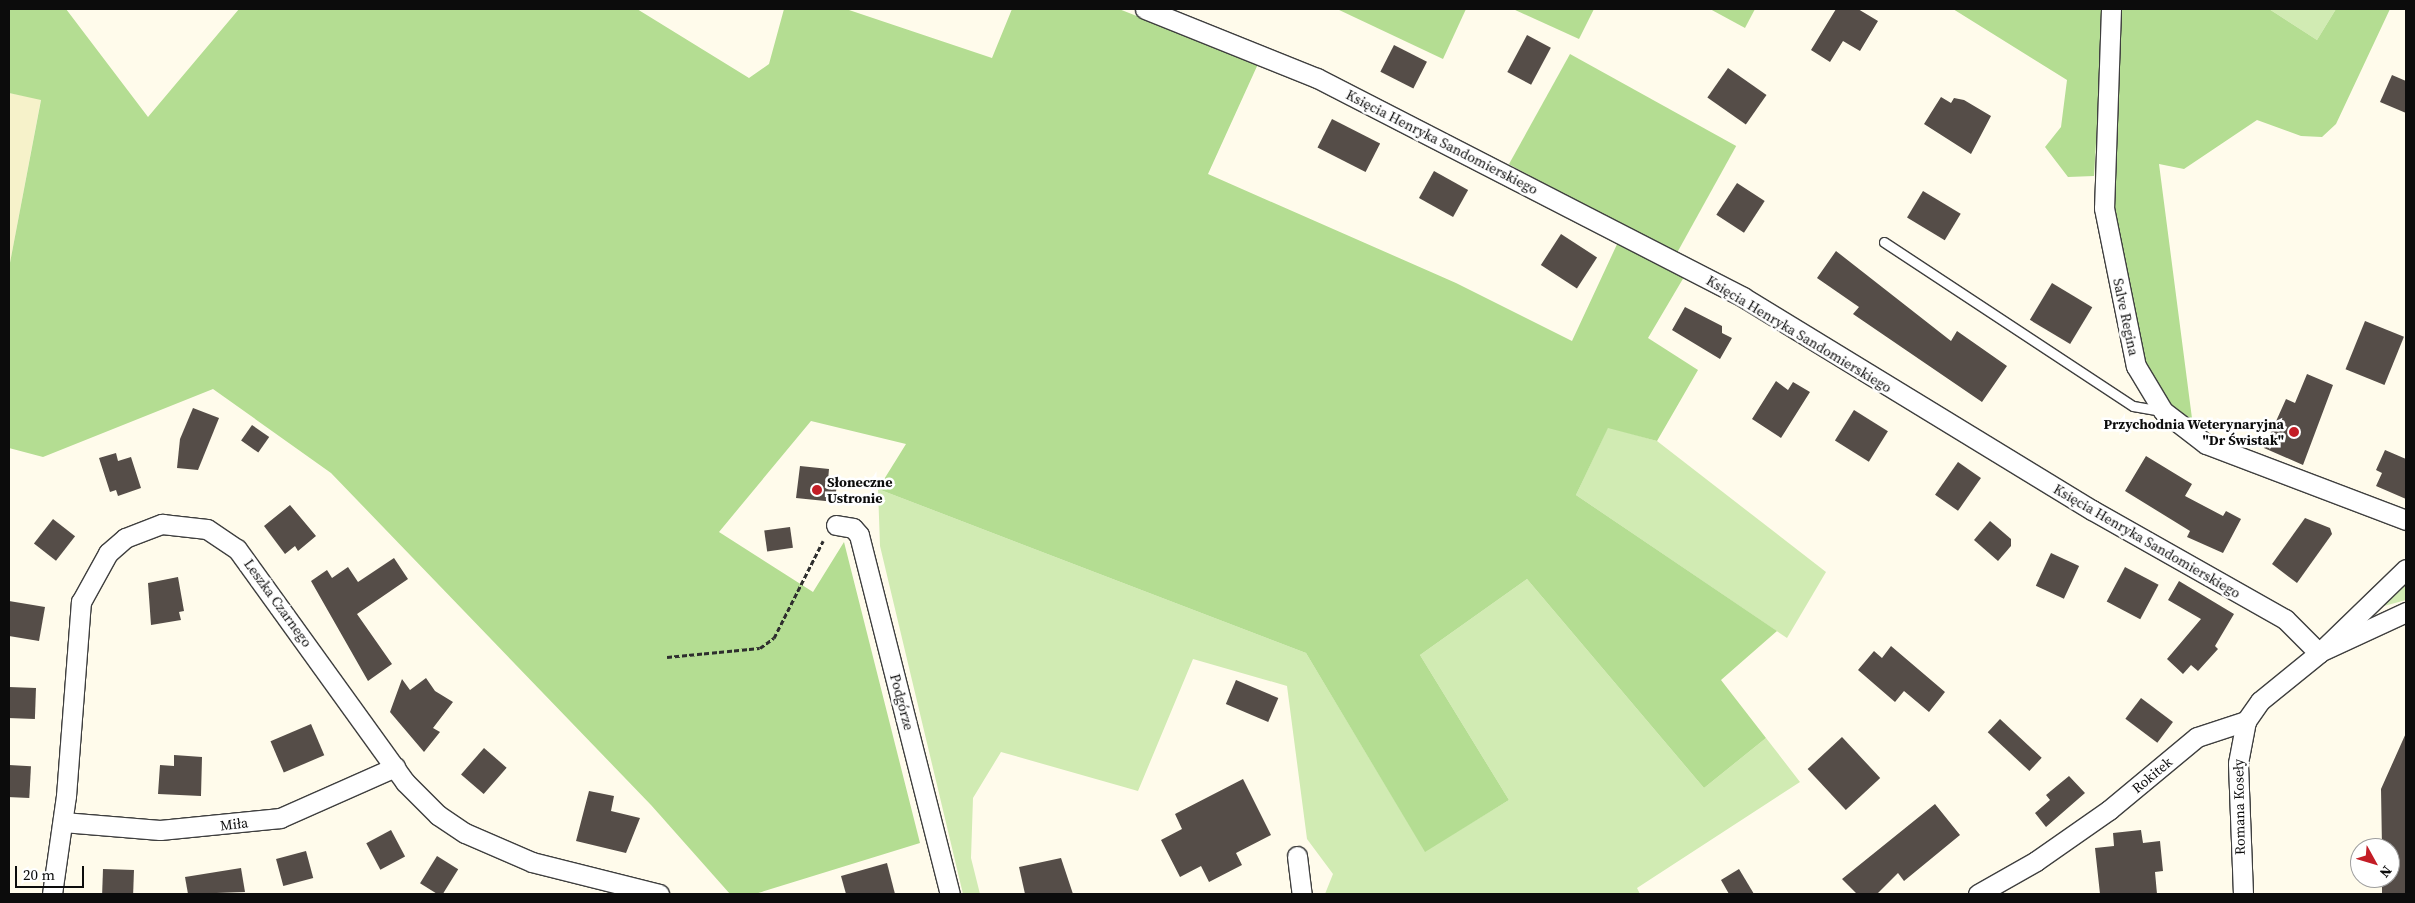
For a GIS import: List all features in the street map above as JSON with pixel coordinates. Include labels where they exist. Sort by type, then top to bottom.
[{"type":"street","name":"Księcia Henryka Sandomierskiego","points":[[1145,9],[1317,78],[1743,297],[2092,510],[2285,619],[2319,653]]},
{"type":"street","name":"Salve Regina","points":[[2111,9],[2104,208],[2136,366],[2163,411],[2206,444],[2406,520]]},
{"type":"street","name":"Leszka Czarnego","points":[[52,894],[63,822],[81,602],[108,554],[125,538],[162,524],[207,529],[237,549],[395,768],[438,815],[497,849],[659,894]]},
{"type":"street","name":"Podgórze","points":[[836,525],[853,528],[858,535],[950,894]]},
{"type":"street","points":[[2246,721],[2260,701],[2319,653],[2406,569]]},
{"type":"street","points":[[2319,653],[2363,636],[2406,612]]},
{"type":"street","name":"Rokitek","points":[[1978,894],[2036,861],[2109,810],[2197,737],[2246,721]]},
{"type":"street","name":"Romana Koseły","points":[[2242,894],[2238,762],[2246,721]]},
{"type":"street","name":"Miła","points":[[63,822],[160,830],[280,818],[395,768]]},
{"type":"street","points":[[1297,856],[1302,894]]},
{"type":"lane","points":[[1884,242],[2133,406],[2163,411]]},
{"type":"path","points":[[667,657],[760,648],[774,638],[820,546],[836,525]]},
{"type":"shaded area","points":[[9,93],[41,99],[9,268]]},
{"type":"green space","points":[[9,9],[66,9],[148,117],[239,9],[637,9],[749,78],[769,64],[784,9],[846,9],[992,58],[1012,9],[1119,9],[1258,64],[1208,174],[1456,283],[1572,341],[1619,240],[1684,277],[1648,338],[1698,370],[1657,441],[1608,428],[1576,495],[1777,631],[1721,680],[1766,738],[1704,788],[1527,579],[1420,655],[1509,800],[1425,852],[1306,653],[878,489],[906,444],[811,421],[719,532],[813,592],[844,542],[920,843],[755,894],[730,894],[651,805],[331,473],[213,389],[43,457],[9,448],[9,268],[41,100],[9,93]]},
{"type":"green space","points":[[1337,9],[1466,9],[1443,59]]},
{"type":"green space","points":[[1513,9],[1594,9],[1579,39]]},
{"type":"green space","points":[[1710,9],[1755,9],[1745,28]]},
{"type":"green space","points":[[1953,9],[2104,9],[2094,176],[2068,177],[2045,147],[2061,127],[2067,80]]},
{"type":"green space","points":[[2120,9],[2269,9],[2317,40],[2336,9],[2390,9],[2336,124],[2322,137],[2301,136],[2257,120],[2184,169],[2159,164],[2193,426],[2169,406],[2144,363],[2112,211]]},
{"type":"green space","points":[[2269,9],[2336,9],[2317,40]]},
{"type":"green space","points":[[1570,54],[1736,146],[1675,256],[1509,164]]},
{"type":"green space","points":[[1608,427],[1657,441],[1826,572],[1787,638],[1576,495]]},
{"type":"green space","points":[[878,489],[1306,653],[1425,851],[1509,800],[1420,655],[1527,579],[1704,788],[1766,738],[1800,782],[1637,888],[1640,894],[1325,894],[1333,874],[1307,839],[1287,686],[1193,659],[1138,791],[1001,752],[973,798],[971,858],[980,894],[963,894],[880,546]]},
{"type":"green space","points":[[2406,583],[2406,600],[2384,606]]},
{"type":"building","points":[[1836,9],[1858,9],[1878,21],[1860,51],[1843,41],[1830,62],[1811,50]]},
{"type":"building","points":[[1527,35],[1551,48],[1531,85],[1507,72]]},
{"type":"building","points":[[1394,45],[1427,62],[1413,89],[1380,72]]},
{"type":"building","points":[[1728,68],[1767,95],[1746,124],[1707,97]]},
{"type":"building","points":[[2392,75],[2406,81],[2406,113],[2380,102]]},
{"type":"building","points":[[1941,97],[1951,103],[1954,98],[1964,100],[1991,116],[1971,154],[1924,124]]},
{"type":"building","points":[[1332,119],[1380,144],[1366,172],[1317,148]]},
{"type":"building","points":[[1434,171],[1468,190],[1453,217],[1419,198]]},
{"type":"building","points":[[1737,183],[1765,201],[1744,233],[1716,215]]},
{"type":"building","points":[[1923,191],[1961,214],[1945,240],[1907,218]]},
{"type":"building","points":[[1561,234],[1597,257],[1577,288],[1541,265]]},
{"type":"building","points":[[1836,251],[1951,341],[1957,331],[2007,366],[1982,402],[1853,314],[1859,307],[1817,278]]},
{"type":"building","points":[[2052,283],[2092,307],[2070,344],[2030,320]]},
{"type":"building","points":[[1685,307],[1722,326],[1722,333],[1732,338],[1720,359],[1672,330]]},
{"type":"building","points":[[2365,321],[2404,337],[2384,385],[2346,369]]},
{"type":"building","name":"Przychodnia Weterynaryjna \"Dr Świstak\"","points":[[2307,374],[2333,385],[2303,465],[2264,448],[2286,399],[2295,403]]},
{"type":"building","points":[[1776,381],[1788,390],[1793,382],[1810,392],[1781,438],[1752,419]]},
{"type":"building","points":[[193,408],[219,418],[198,470],[177,468],[180,439]]},
{"type":"building","points":[[1854,410],[1888,431],[1869,462],[1835,441]]},
{"type":"building","points":[[252,425],[269,437],[258,453],[241,441]]},
{"type":"building","points":[[2385,450],[2406,459],[2406,499],[2376,486],[2382,473],[2376,470]]},
{"type":"building","points":[[116,453],[118,461],[131,457],[141,488],[118,496],[116,490],[110,492],[99,458]]},
{"type":"building","points":[[2146,456],[2192,484],[2185,496],[2223,516],[2226,511],[2241,519],[2223,553],[2187,537],[2190,531],[2125,491]]},
{"type":"building","points":[[1958,462],[1981,478],[1958,511],[1935,495]]},
{"type":"building","name":"Słoneczne Ustronie","points":[[800,466],[829,469],[828,481],[837,482],[835,502],[796,498]]},
{"type":"building","points":[[290,505],[316,536],[298,551],[295,546],[285,554],[264,526]]},
{"type":"building","points":[[2305,518],[2330,528],[2332,534],[2297,583],[2272,564]]},
{"type":"building","points":[[53,519],[75,536],[56,561],[34,543]]},
{"type":"building","points":[[1990,521],[2011,539],[2011,546],[1998,561],[1974,540]]},
{"type":"building","points":[[790,527],[793,548],[767,551],[764,531]]},
{"type":"building","points":[[2051,553],[2079,566],[2064,599],[2036,586]]},
{"type":"building","points":[[394,558],[408,579],[357,614],[392,664],[368,681],[311,581],[327,570],[332,578],[348,567],[358,582]]},
{"type":"building","points":[[2125,567],[2159,585],[2140,619],[2107,601]]},
{"type":"building","points":[[178,577],[184,611],[179,612],[181,620],[151,625],[148,583]]},
{"type":"building","points":[[2179,581],[2234,614],[2215,646],[2218,649],[2198,671],[2191,665],[2183,674],[2167,659],[2201,619],[2168,600]]},
{"type":"building","points":[[9,601],[45,607],[39,641],[9,636]]},
{"type":"building","points":[[1891,646],[1945,692],[1929,712],[1904,691],[1895,702],[1858,670],[1874,651],[1882,658]]},
{"type":"building","points":[[426,678],[435,691],[453,702],[433,728],[440,732],[424,752],[390,712],[402,679],[410,690]]},
{"type":"building","points":[[1236,680],[1278,698],[1268,722],[1226,704]]},
{"type":"building","points":[[9,687],[36,688],[35,719],[9,718]]},
{"type":"building","points":[[2141,698],[2173,722],[2157,743],[2125,719]]},
{"type":"building","points":[[2000,719],[2042,758],[2029,771],[1988,732]]},
{"type":"building","points":[[311,724],[324,755],[284,772],[270,741]]},
{"type":"building","points":[[2406,733],[2406,894],[2382,894],[2382,888],[2400,888],[2400,838],[2382,838],[2381,789]]},
{"type":"building","points":[[1842,737],[1880,778],[1846,810],[1808,769]]},
{"type":"building","points":[[484,748],[507,768],[484,794],[461,774]]},
{"type":"building","points":[[174,755],[202,757],[201,796],[158,794],[160,765],[174,766]]},
{"type":"building","points":[[9,765],[31,766],[29,798],[9,797]]},
{"type":"building","points":[[2069,776],[2085,793],[2046,827],[2035,813],[2050,800],[2046,795]]},
{"type":"building","points":[[1243,779],[1271,835],[1236,853],[1242,865],[1209,882],[1201,866],[1180,877],[1161,840],[1182,829],[1175,814]]},
{"type":"building","points":[[589,791],[614,796],[611,811],[640,818],[626,853],[576,841]]},
{"type":"building","points":[[1935,804],[1960,835],[1904,881],[1898,873],[1877,894],[1857,894],[1842,879]]},
{"type":"building","points":[[391,830],[405,856],[380,870],[366,843]]},
{"type":"building","points":[[2141,830],[2143,843],[2160,841],[2163,871],[2155,872],[2157,894],[2100,894],[2095,848],[2114,846],[2113,833]]},
{"type":"building","points":[[306,851],[313,878],[283,886],[276,859]]},
{"type":"building","points":[[437,856],[458,869],[443,894],[437,894],[420,883]]},
{"type":"building","points":[[1061,858],[1073,894],[1025,894],[1019,867]]},
{"type":"building","points":[[887,863],[895,894],[846,894],[841,876]]},
{"type":"building","points":[[241,868],[245,892],[188,894],[185,877]]},
{"type":"building","points":[[103,869],[134,870],[133,894],[102,894]]},
{"type":"building","points":[[1739,869],[1754,894],[1729,894],[1721,880]]},
{"type":"place","name":"Przychodnia Weterynaryjna \"Dr Świstak\"","points":[[2294,432]]},
{"type":"place","name":"Słoneczne Ustronie","points":[[817,490]]}]
